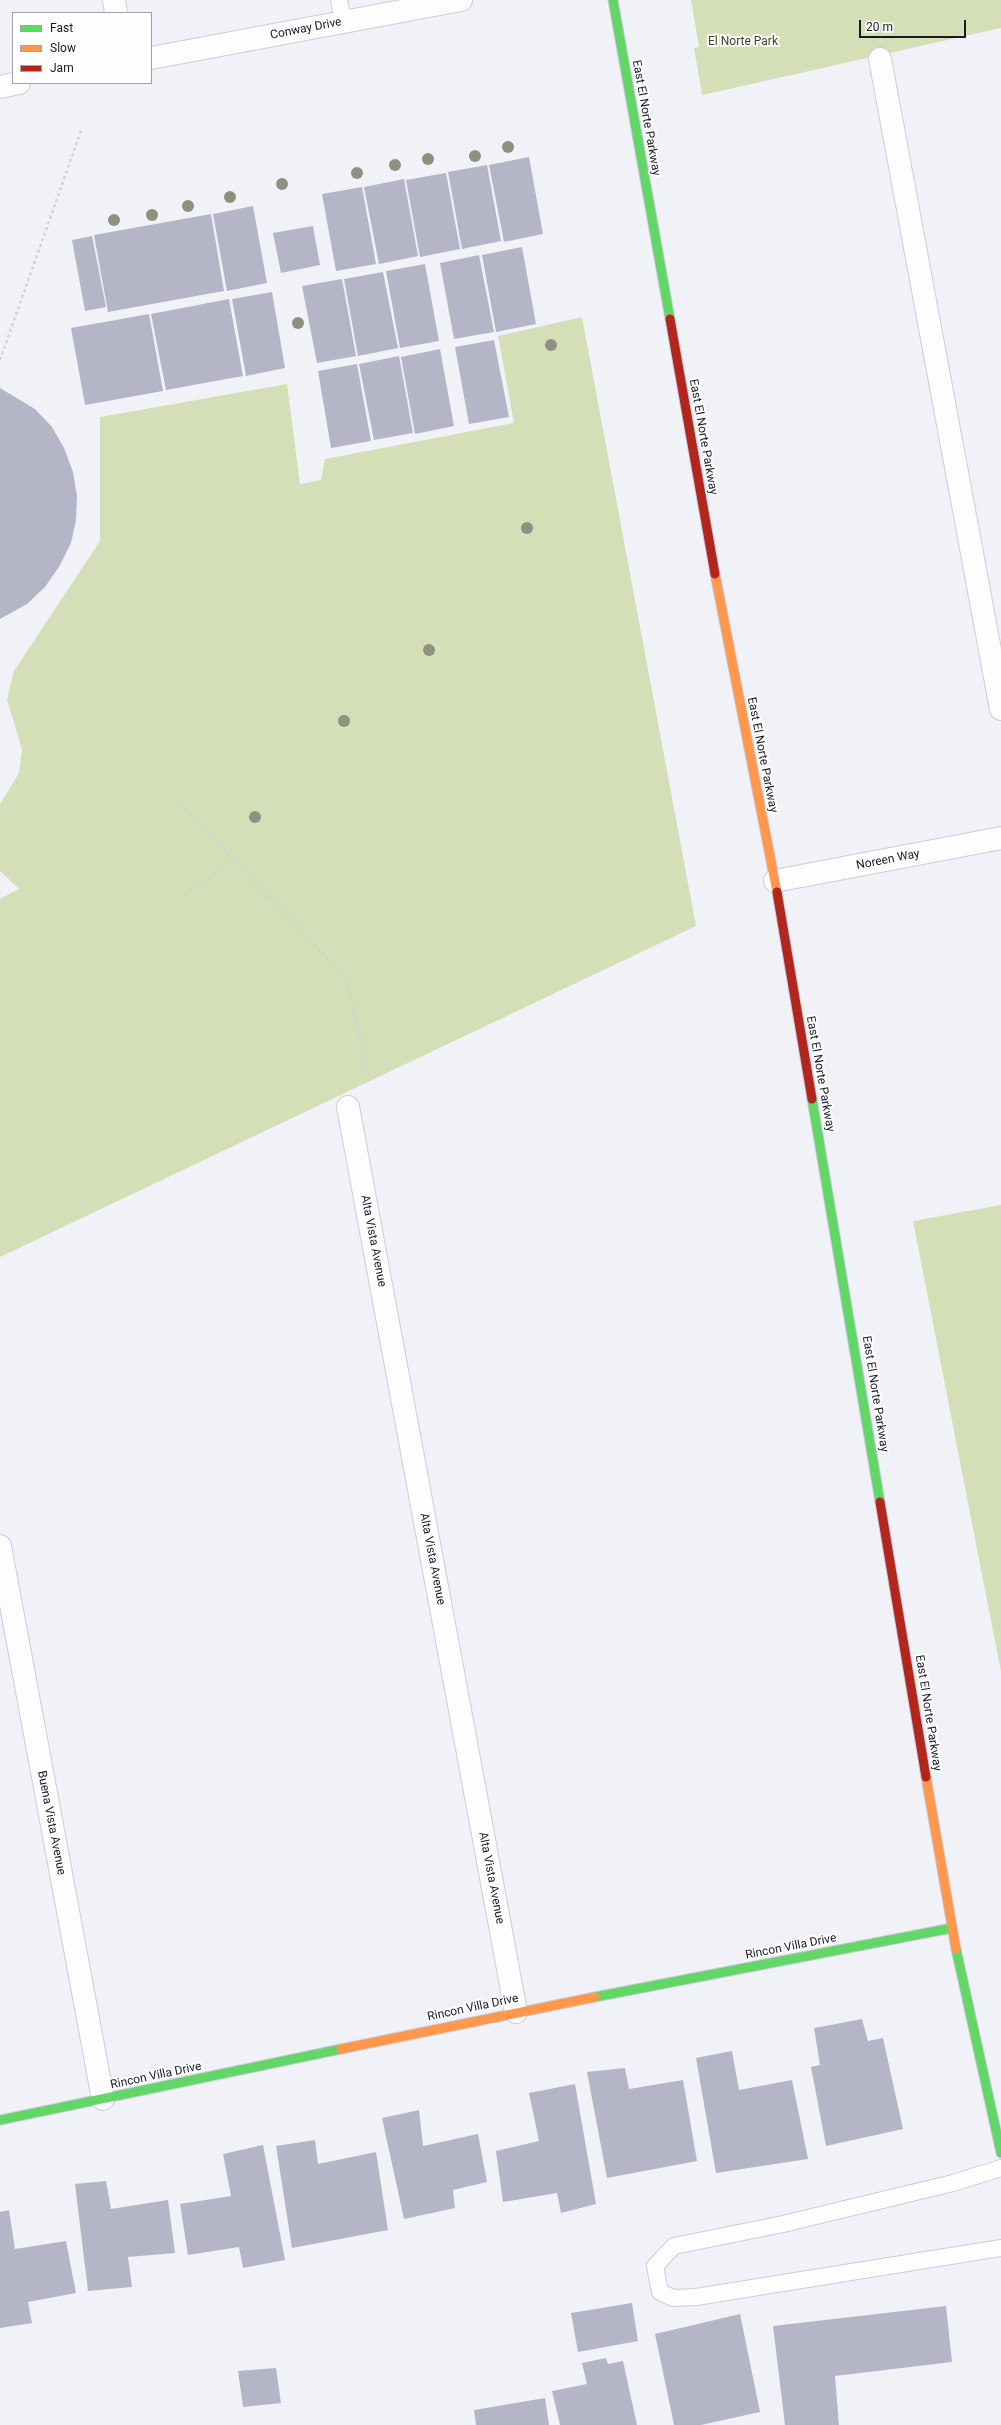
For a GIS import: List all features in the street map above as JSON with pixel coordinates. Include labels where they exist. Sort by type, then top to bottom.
[{"type":"main road","name":"East El Norte Parkway","points":[[613,0],[731,664],[775,881],[952,1928],[1001,2153]]},
{"type":"main road","name":"Rincon Villa Drive","points":[[0,2120],[516,2012],[952,1928]]},
{"type":"street","points":[[114,0],[116,12]]},
{"type":"street","name":"Conway Drive","points":[[152,58],[461,0]]},
{"type":"street","points":[[880,59],[1001,709]]},
{"type":"street","points":[[0,87],[15,84]]},
{"type":"street","name":"Noreen Way","points":[[775,881],[1001,838]]},
{"type":"street","name":"Alta Vista Avenue","points":[[348,1107],[516,2012]]},
{"type":"street","name":"Buena Vista Avenue","points":[[0,1546],[103,2099]]},
{"type":"lane","points":[[339,0],[343,22]]},
{"type":"lane","points":[[1001,2168],[953,2183],[783,2224],[674,2246],[655,2266],[660,2292],[673,2298],[680,2298],[808,2280],[1001,2248]]},
{"type":"path","points":[[0,360],[82,128]]},
{"type":"path","points":[[182,805],[346,978],[370,1081]]},
{"type":"path","points":[[184,896],[233,859]]},
{"type":"green space","name":"El Norte Park","points":[[691,0],[1001,0],[1001,28],[702,95],[694,48],[699,47]]},
{"type":"green space","points":[[582,317],[696,926],[0,1257],[0,899],[19,889],[0,871],[0,804],[19,773],[22,749],[7,700],[14,671],[100,541],[100,417],[287,384],[300,484],[321,480],[325,459],[514,423],[498,336]]},
{"type":"green space","points":[[1001,1205],[1001,1672],[913,1221]]},
{"type":"building","points":[[529,157],[543,234],[504,242],[489,165]]},
{"type":"building","points":[[487,165],[501,241],[462,249],[448,172]]},
{"type":"building","points":[[446,173],[460,249],[420,257],[406,180]]},
{"type":"building","points":[[404,179],[418,256],[379,264],[364,187]]},
{"type":"building","points":[[362,187],[376,264],[336,271],[322,194]]},
{"type":"building","points":[[253,206],[267,283],[227,291],[213,214]]},
{"type":"building","points":[[211,214],[224,291],[108,312],[94,235]]},
{"type":"building","points":[[313,226],[320,265],[281,273],[273,233]]},
{"type":"building","points":[[92,236],[106,307],[85,311],[72,240]]},
{"type":"building","points":[[522,247],[536,324],[496,332],[482,255]]},
{"type":"building","points":[[479,255],[494,332],[454,339],[440,263]]},
{"type":"building","points":[[425,264],[439,341],[400,348],[386,271]]},
{"type":"building","points":[[383,272],[398,348],[358,356],[344,279]]},
{"type":"building","points":[[342,279],[356,356],[317,363],[302,286]]},
{"type":"building","points":[[272,292],[285,368],[246,376],[232,299]]},
{"type":"building","points":[[229,299],[243,376],[166,390],[151,314]]},
{"type":"building","points":[[149,314],[163,391],[85,405],[71,328]]},
{"type":"building","points":[[494,340],[509,417],[469,424],[455,347]]},
{"type":"building","points":[[440,349],[454,426],[415,434],[401,357]]},
{"type":"building","points":[[399,356],[413,433],[374,440],[359,364]]},
{"type":"building","points":[[357,364],[371,441],[331,448],[318,371]]},
{"type":"building","points":[[0,388],[35,409],[52,427],[64,448],[73,472],[77,496],[76,520],[71,543],[59,567],[45,587],[27,604],[0,619]]},
{"type":"building","points":[[862,2019],[868,2041],[883,2038],[903,2129],[826,2146],[811,2067],[820,2065],[814,2028]]},
{"type":"building","points":[[732,2051],[739,2090],[792,2080],[808,2159],[716,2173],[696,2058]]},
{"type":"building","points":[[625,2068],[629,2089],[683,2080],[697,2161],[607,2178],[587,2072]]},
{"type":"building","points":[[575,2084],[596,2204],[561,2213],[557,2193],[503,2202],[496,2151],[539,2141],[529,2093]]},
{"type":"building","points":[[419,2110],[423,2146],[478,2134],[487,2182],[453,2190],[455,2208],[404,2219],[382,2118]]},
{"type":"building","points":[[315,2140],[318,2164],[376,2152],[388,2230],[292,2248],[276,2146]]},
{"type":"building","points":[[263,2145],[285,2260],[243,2268],[239,2247],[188,2255],[180,2204],[231,2196],[223,2154]]},
{"type":"building","points":[[106,2181],[111,2209],[168,2200],[175,2253],[128,2257],[132,2287],[88,2291],[75,2184]]},
{"type":"building","points":[[9,2210],[15,2249],[66,2241],[76,2293],[28,2302],[32,2323],[0,2328],[0,2212]]},
{"type":"building","points":[[632,2303],[638,2341],[578,2352],[571,2313]]},
{"type":"building","points":[[946,2306],[952,2362],[835,2376],[839,2425],[785,2425],[773,2326]]},
{"type":"building","points":[[740,2314],[760,2412],[701,2425],[674,2425],[655,2334]]},
{"type":"building","points":[[606,2358],[608,2364],[623,2361],[637,2425],[560,2425],[552,2391],[587,2384],[582,2363]]},
{"type":"building","points":[[276,2368],[281,2403],[243,2407],[238,2371]]},
{"type":"building","points":[[545,2398],[549,2425],[476,2425],[474,2410]]},
{"type":"traffic: fast","points":[[613,0],[670,319]]},
{"type":"traffic: fast","points":[[812,1099],[880,1502]]},
{"type":"traffic: fast","points":[[595,1997],[952,1928]]},
{"type":"traffic: fast","points":[[956,1949],[1001,2153]]},
{"type":"traffic: fast","points":[[0,2120],[341,2049]]},
{"type":"traffic: slow","points":[[715,574],[777,892]]},
{"type":"traffic: slow","points":[[926,1777],[956,1949]]},
{"type":"traffic: slow","points":[[341,2049],[595,1997]]},
{"type":"traffic: jam","points":[[670,319],[715,574]]},
{"type":"traffic: jam","points":[[777,892],[812,1099]]},
{"type":"traffic: jam","points":[[880,1502],[926,1777]]}]
